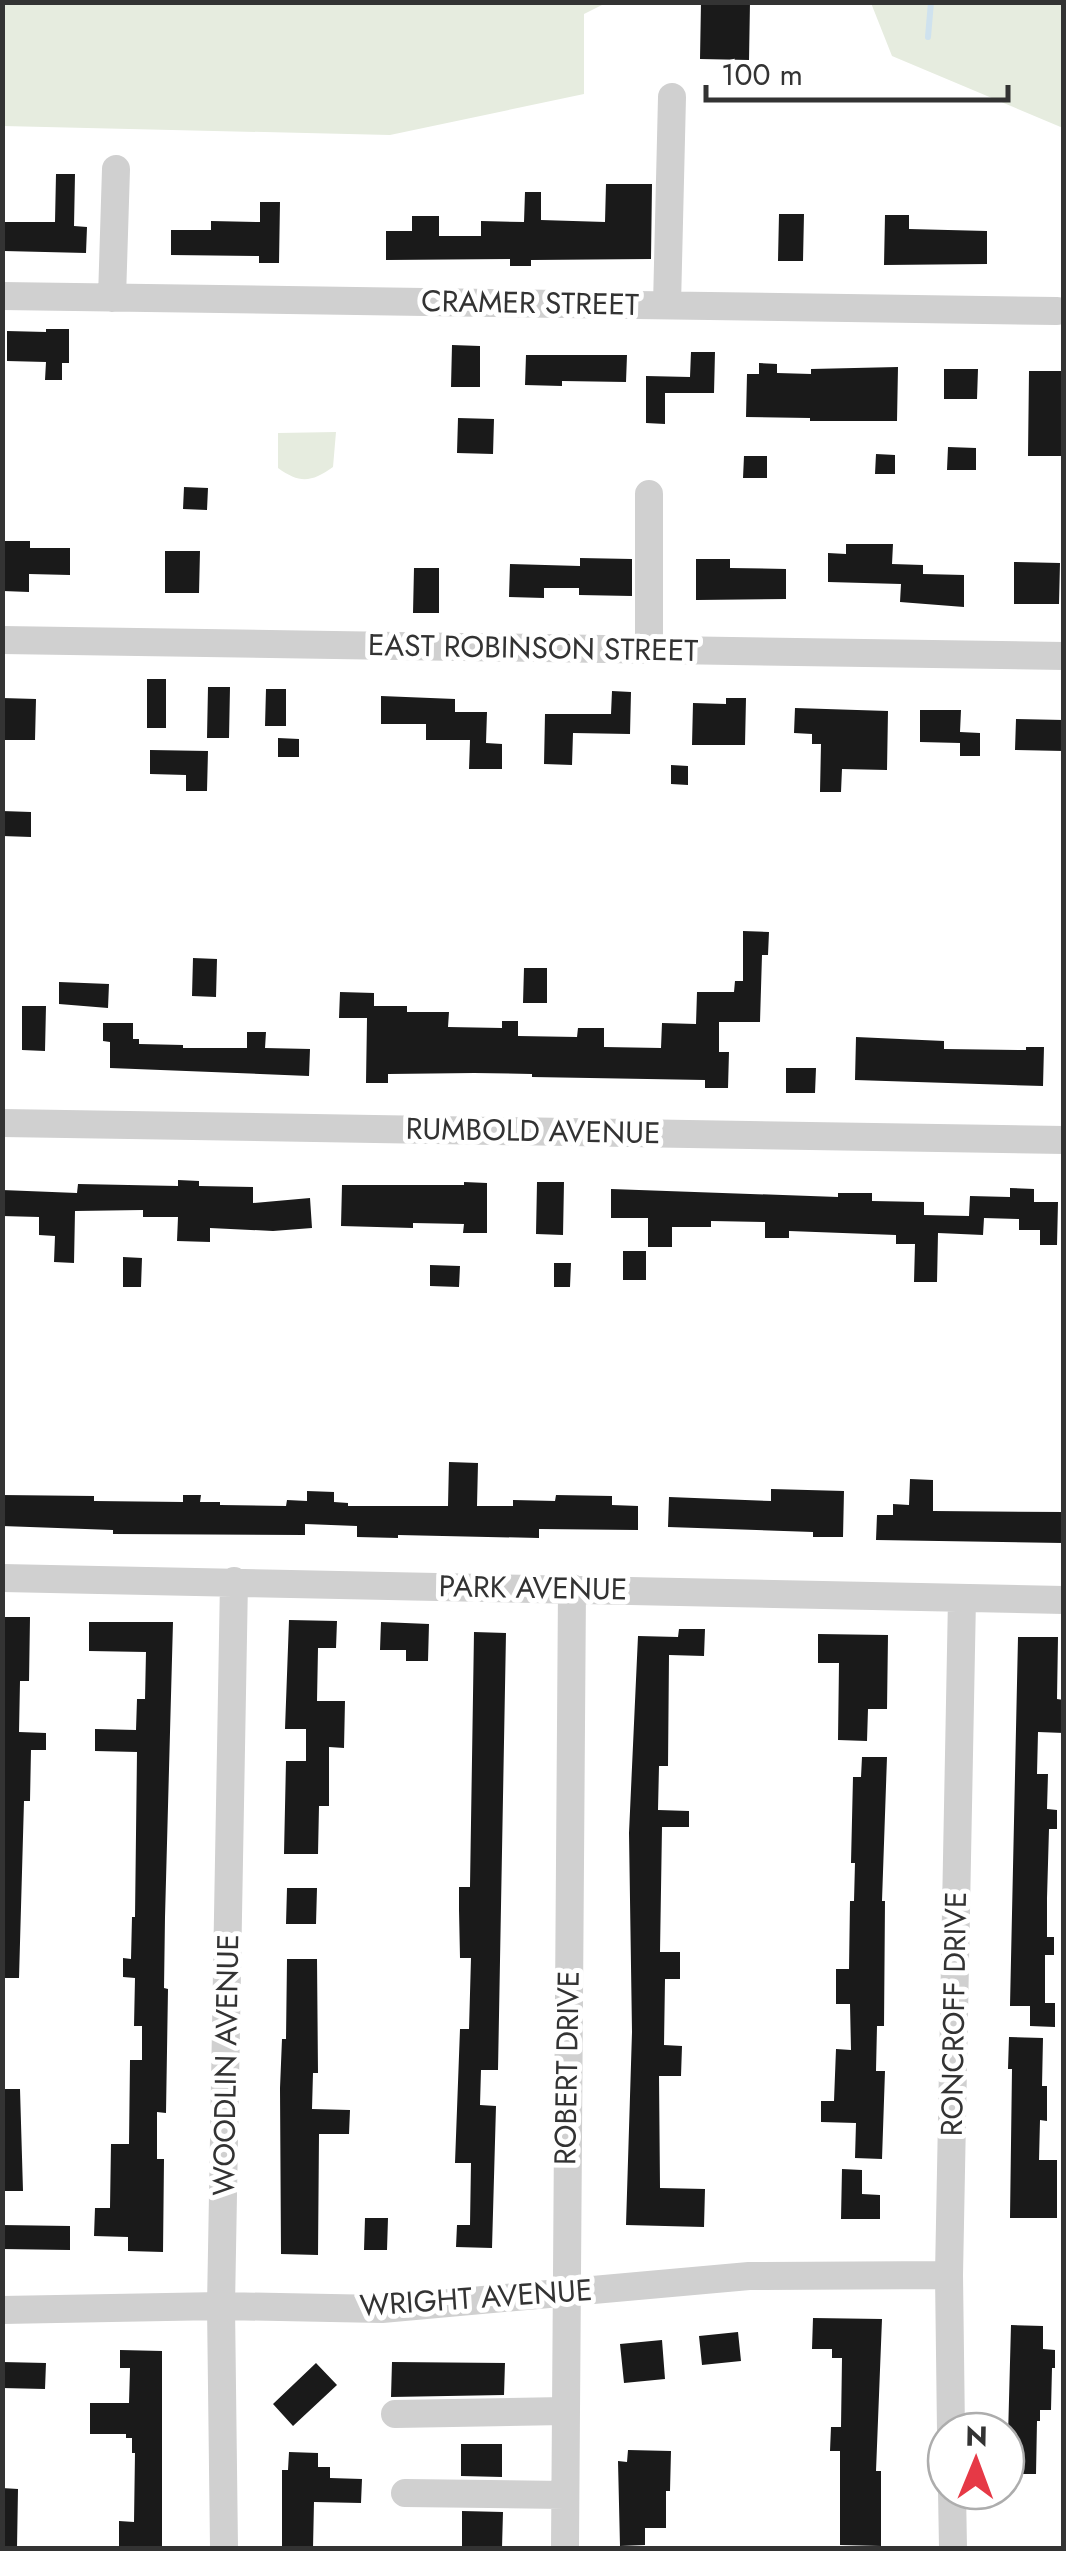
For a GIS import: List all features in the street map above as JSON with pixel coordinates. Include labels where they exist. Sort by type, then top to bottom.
[{"type":"street","points":[[667,305],[672,97]]},
{"type":"street","points":[[112,298],[116,169]]},
{"type":"street","name":"CRAMER STREET","points":[[2,296],[1057,311]]},
{"type":"street","points":[[648,494],[648,650]]},
{"type":"street","name":"EAST ROBINSON STREET","points":[[2,640],[1064,656]]},
{"type":"street","name":"RUMBOLD AVENUE","points":[[2,1123],[1064,1140]]},
{"type":"street","name":"PARK AVENUE","points":[[2,1578],[1064,1600]]},
{"type":"street","name":"WOODLIN AVENUE","points":[[224,2548],[222,2306],[234,1581]]},
{"type":"street","name":"ROBERT DRIVE","points":[[565,2548],[572,1588]]},
{"type":"street","name":"RONCROFF DRIVE","points":[[951,2411],[948,2275],[962,1598]]},
{"type":"street","name":"WRIGHT AVENUE","points":[[2,2310],[382,2308],[748,2276],[948,2275]]},
{"type":"street","points":[[394,2414],[565,2412]]},
{"type":"street","points":[[405,2493],[565,2494]]},
{"type":"street","points":[[953,2511],[954,2548]]},
{"type":"shaded area","points":[[3,2],[606,3],[584,14],[584,94],[390,135],[3,126]]},
{"type":"shaded area","points":[[871,3],[1063,3],[1063,128],[892,56]]},
{"type":"shaded area","points":[[336,432],[333,467],[326,472],[300,479],[278,468],[278,433]]},
{"type":"building","points":[[701,2],[750,2],[749,60],[700,59]]},
{"type":"building","points":[[56,174],[75,174],[74,226],[87,227],[86,253],[4,251],[5,222],[55,222]]},
{"type":"building","points":[[606,184],[652,184],[651,259],[531,260],[531,266],[510,266],[510,259],[386,260],[386,231],[412,231],[412,216],[439,216],[439,236],[481,236],[481,221],[524,222],[525,192],[541,192],[541,220],[605,222]]},
{"type":"building","points":[[260,202],[280,202],[279,263],[259,263],[259,256],[171,255],[171,230],[211,230],[211,221],[260,222]]},
{"type":"building","points":[[779,214],[804,214],[803,261],[778,261]]},
{"type":"building","points":[[885,215],[909,215],[909,229],[987,231],[987,264],[884,265]]},
{"type":"building","points":[[69,329],[69,363],[62,363],[62,380],[45,380],[46,362],[7,361],[7,331]]},
{"type":"building","points":[[452,345],[480,346],[480,387],[451,387]]},
{"type":"building","points":[[691,352],[715,352],[714,393],[665,393],[665,424],[646,423],[646,376],[690,377]]},
{"type":"building","points":[[526,355],[627,355],[626,382],[525,385]]},
{"type":"building","points":[[759,363],[777,364],[777,373],[811,374],[811,369],[898,367],[897,421],[746,417],[747,374],[759,374]]},
{"type":"building","points":[[944,369],[978,369],[977,399],[944,399]]},
{"type":"building","points":[[1029,371],[1062,371],[1062,456],[1028,456]]},
{"type":"building","points":[[458,418],[494,419],[493,454],[457,453]]},
{"type":"building","points":[[948,447],[976,448],[976,470],[947,470]]},
{"type":"building","points":[[876,454],[895,455],[895,474],[875,474]]},
{"type":"building","points":[[744,456],[767,456],[767,478],[743,478]]},
{"type":"building","points":[[184,487],[208,488],[207,510],[183,509]]},
{"type":"building","points":[[4,541],[30,541],[30,548],[70,548],[70,575],[29,574],[29,592],[3,591]]},
{"type":"building","points":[[846,544],[893,544],[892,564],[923,565],[923,574],[964,575],[964,607],[900,602],[901,584],[828,582],[828,553],[846,554]]},
{"type":"building","points":[[165,551],[200,551],[199,593],[165,593]]},
{"type":"building","points":[[580,558],[632,559],[632,596],[579,595],[579,588],[544,588],[544,598],[509,597],[510,564],[580,566]]},
{"type":"building","points":[[696,559],[730,559],[730,568],[786,569],[786,599],[696,600]]},
{"type":"building","points":[[1014,562],[1060,563],[1059,604],[1014,604]]},
{"type":"building","points":[[414,568],[439,568],[439,613],[413,613]]},
{"type":"building","points":[[147,679],[166,679],[166,728],[147,728]]},
{"type":"building","points":[[208,687],[230,687],[229,738],[207,738]]},
{"type":"building","points":[[266,689],[286,689],[286,726],[265,726]]},
{"type":"building","points":[[612,691],[631,692],[630,734],[573,733],[572,765],[544,764],[545,714],[611,714]]},
{"type":"building","points":[[381,696],[455,699],[455,712],[487,712],[486,743],[502,744],[502,769],[469,769],[470,740],[426,740],[426,724],[381,724]]},
{"type":"building","points":[[2,698],[36,699],[35,740],[2,740]]},
{"type":"building","points":[[726,698],[746,698],[745,745],[692,745],[693,703],[726,704]]},
{"type":"building","points":[[795,708],[888,711],[887,770],[842,769],[841,792],[820,792],[821,744],[812,744],[812,734],[794,733]]},
{"type":"building","points":[[920,710],[961,710],[960,732],[980,733],[980,756],[960,756],[960,743],[920,742]]},
{"type":"building","points":[[1016,719],[1064,720],[1064,751],[1015,750]]},
{"type":"building","points":[[278,738],[299,739],[299,757],[278,757]]},
{"type":"building","points":[[150,750],[208,751],[207,791],[186,791],[186,775],[150,774]]},
{"type":"building","points":[[671,765],[688,766],[688,785],[671,784]]},
{"type":"building","points":[[2,811],[31,812],[31,837],[2,836]]},
{"type":"building","points":[[743,931],[769,932],[768,955],[762,955],[760,1022],[719,1022],[719,1052],[729,1052],[728,1088],[705,1088],[705,1080],[474,1073],[388,1074],[388,1083],[366,1083],[367,1018],[339,1018],[340,992],[374,993],[374,1006],[407,1006],[407,1012],[449,1012],[448,1027],[502,1028],[502,1021],[518,1021],[518,1036],[577,1037],[578,1028],[604,1028],[604,1047],[661,1048],[662,1023],[696,1024],[697,992],[734,992],[735,981],[743,981]]},
{"type":"building","points":[[193,958],[217,959],[216,997],[192,996]]},
{"type":"building","points":[[524,968],[547,968],[547,1003],[523,1003]]},
{"type":"building","points":[[59,982],[109,984],[108,1008],[59,1004]]},
{"type":"building","points":[[22,1006],[46,1006],[45,1051],[22,1050]]},
{"type":"building","points":[[103,1023],[133,1023],[133,1039],[139,1039],[139,1044],[183,1048],[247,1048],[247,1032],[266,1032],[265,1048],[310,1049],[309,1076],[110,1068],[110,1042],[103,1041]]},
{"type":"building","points":[[856,1037],[944,1041],[944,1049],[1044,1047],[1043,1086],[855,1080]]},
{"type":"building","points":[[786,1068],[816,1068],[815,1093],[786,1093]]},
{"type":"building","points":[[178,1180],[199,1181],[199,1186],[253,1187],[253,1203],[310,1198],[312,1228],[210,1228],[210,1242],[177,1241],[178,1217],[143,1217],[143,1210],[75,1211],[74,1263],[54,1262],[55,1236],[39,1235],[39,1217],[2,1216],[2,1190],[77,1193],[78,1184],[178,1186]]},
{"type":"building","points":[[537,1182],[564,1182],[563,1235],[536,1234]]},
{"type":"building","points":[[487,1183],[487,1233],[463,1233],[464,1224],[413,1223],[413,1228],[341,1226],[342,1185]]},
{"type":"building","points":[[1010,1188],[1034,1189],[1034,1202],[1058,1202],[1057,1245],[1040,1245],[1040,1230],[1019,1230],[1019,1219],[984,1218],[983,1235],[938,1233],[937,1282],[914,1282],[915,1244],[896,1244],[896,1235],[789,1231],[789,1238],[765,1238],[765,1222],[711,1221],[711,1227],[672,1227],[672,1247],[648,1247],[648,1218],[611,1218],[611,1189],[838,1197],[838,1193],[872,1193],[872,1201],[924,1202],[924,1215],[969,1216],[970,1196],[1010,1197]]},
{"type":"building","points":[[623,1251],[646,1251],[646,1280],[623,1280]]},
{"type":"building","points":[[123,1257],[142,1258],[141,1287],[123,1287]]},
{"type":"building","points":[[554,1263],[571,1263],[570,1287],[554,1287]]},
{"type":"building","points":[[430,1265],[460,1266],[459,1287],[430,1286]]},
{"type":"building","points":[[449,1462],[478,1463],[477,1506],[513,1506],[513,1500],[555,1501],[556,1495],[612,1496],[612,1505],[638,1506],[638,1530],[539,1529],[539,1538],[398,1538],[357,1537],[357,1526],[305,1524],[305,1535],[113,1534],[113,1530],[2,1526],[2,1495],[183,1502],[183,1495],[201,1495],[200,1502],[220,1505],[286,1506],[287,1500],[307,1501],[307,1491],[334,1492],[334,1502],[348,1506],[448,1506]]},
{"type":"building","points":[[910,1479],[933,1480],[933,1511],[1064,1512],[1063,1543],[876,1540],[877,1515],[893,1515],[893,1504],[909,1505]]},
{"type":"building","points":[[771,1489],[844,1491],[843,1537],[813,1537],[813,1532],[668,1527],[669,1497],[771,1501]]},
{"type":"building","points":[[2,1617],[30,1617],[29,1681],[20,1681],[19,1732],[46,1733],[46,1750],[31,1750],[30,1801],[24,1801],[19,1978],[2,1978]]},
{"type":"building","points":[[289,1620],[337,1621],[336,1648],[318,1648],[317,1701],[345,1701],[344,1748],[329,1747],[329,1806],[319,1806],[318,1854],[284,1854],[286,1761],[306,1761],[306,1729],[285,1729]]},
{"type":"building","points":[[89,1622],[173,1622],[165,1917],[166,2113],[157,2112],[157,2159],[164,2159],[163,2252],[128,2251],[128,2237],[94,2236],[95,2208],[110,2208],[111,2144],[129,2144],[130,2060],[142,2060],[142,2026],[134,2026],[135,1978],[123,1977],[123,1958],[131,1959],[135,1917],[137,1752],[95,1751],[95,1729],[136,1730],[137,1699],[145,1699],[146,1652],[89,1651]]},
{"type":"building","points":[[381,1622],[429,1624],[428,1661],[406,1661],[406,1650],[380,1650]]},
{"type":"building","points":[[679,1629],[705,1629],[704,1656],[669,1655],[668,1766],[659,1766],[658,1810],[689,1811],[689,1827],[662,1827],[660,1952],[680,1952],[680,1979],[665,1979],[664,2045],[682,2046],[681,2076],[659,2076],[660,2188],[705,2189],[704,2227],[626,2225],[632,2032],[629,1833],[638,1636],[678,1637]]},
{"type":"building","points":[[474,1632],[506,1633],[498,2070],[481,2070],[480,2105],[496,2106],[492,2248],[456,2247],[457,2225],[470,2225],[471,2163],[455,2163],[460,2029],[469,2029],[471,1958],[460,1958],[459,1887],[470,1887]]},
{"type":"building","points":[[818,1634],[888,1635],[887,1709],[868,1709],[867,1741],[838,1740],[839,1663],[818,1663]]},
{"type":"building","points":[[1018,1637],[1058,1637],[1057,1699],[1064,1700],[1064,1733],[1038,1732],[1037,1774],[1048,1774],[1047,1809],[1057,1810],[1057,1829],[1049,1829],[1047,1898],[1047,1937],[1054,1937],[1054,1955],[1045,1955],[1045,2003],[1055,2003],[1055,2027],[1030,2026],[1030,2006],[1010,2006]]},
{"type":"building","points":[[862,1757],[887,1757],[882,1901],[884,2026],[877,2026],[876,2071],[885,2071],[882,2159],[855,2158],[856,2123],[821,2122],[821,2101],[834,2101],[836,2049],[851,2050],[850,2004],[836,2004],[836,1969],[849,1969],[855,1863],[851,1863],[853,1777],[861,1777]]},
{"type":"building","points":[[287,1888],[317,1888],[316,1924],[286,1924]]},
{"type":"building","points":[[287,1959],[317,1959],[318,2073],[313,2073],[312,2109],[350,2110],[349,2134],[319,2134],[318,2255],[281,2254],[280,2088],[282,2039],[286,2039]]},
{"type":"building","points":[[1009,2037],[1043,2038],[1042,2086],[1047,2086],[1047,2121],[1040,2120],[1039,2160],[1057,2160],[1057,2218],[1010,2218]]},
{"type":"building","points":[[2,2089],[20,2089],[23,2191],[2,2191]]},
{"type":"building","points":[[842,2169],[862,2170],[862,2194],[880,2195],[880,2219],[841,2219]]},
{"type":"building","points":[[365,2218],[388,2218],[387,2250],[364,2250]]},
{"type":"building","points":[[2,2225],[70,2226],[70,2250],[2,2249]]},
{"type":"building","points":[[813,2318],[882,2319],[876,2471],[881,2471],[881,2546],[840,2545],[840,2451],[830,2451],[831,2427],[841,2427],[842,2358],[832,2358],[832,2349],[812,2349]]},
{"type":"building","points":[[1011,2325],[1043,2326],[1043,2349],[1055,2350],[1055,2368],[1051,2410],[1040,2410],[1037,2421],[1036,2474],[1026,2474],[1026,2411],[1009,2411]]},
{"type":"building","points":[[738,2332],[741,2361],[702,2365],[699,2336]]},
{"type":"building","points":[[662,2340],[665,2379],[624,2383],[620,2344]]},
{"type":"building","points":[[120,2350],[162,2351],[162,2548],[119,2548],[119,2521],[134,2522],[132,2438],[126,2438],[126,2434],[90,2434],[90,2403],[129,2403],[130,2368],[120,2368]]},
{"type":"building","points":[[2,2362],[46,2363],[45,2389],[2,2388]]},
{"type":"building","points":[[392,2362],[505,2363],[504,2395],[391,2397]]},
{"type":"building","points":[[316,2363],[337,2385],[293,2426],[273,2404]]},
{"type":"building","points":[[461,2444],[502,2444],[502,2477],[461,2476]]},
{"type":"building","points":[[628,2450],[671,2451],[666,2528],[645,2528],[645,2545],[620,2546],[618,2461],[627,2462]]},
{"type":"building","points":[[289,2452],[318,2453],[318,2467],[330,2467],[330,2478],[362,2479],[361,2503],[314,2502],[313,2548],[282,2548],[282,2470],[288,2470]]},
{"type":"building","points":[[2,2488],[18,2489],[17,2548],[2,2548]]},
{"type":"building","points":[[462,2511],[503,2512],[502,2548],[462,2548]]},
{"type":"waterway","points":[[928,37],[931,2]]}]
